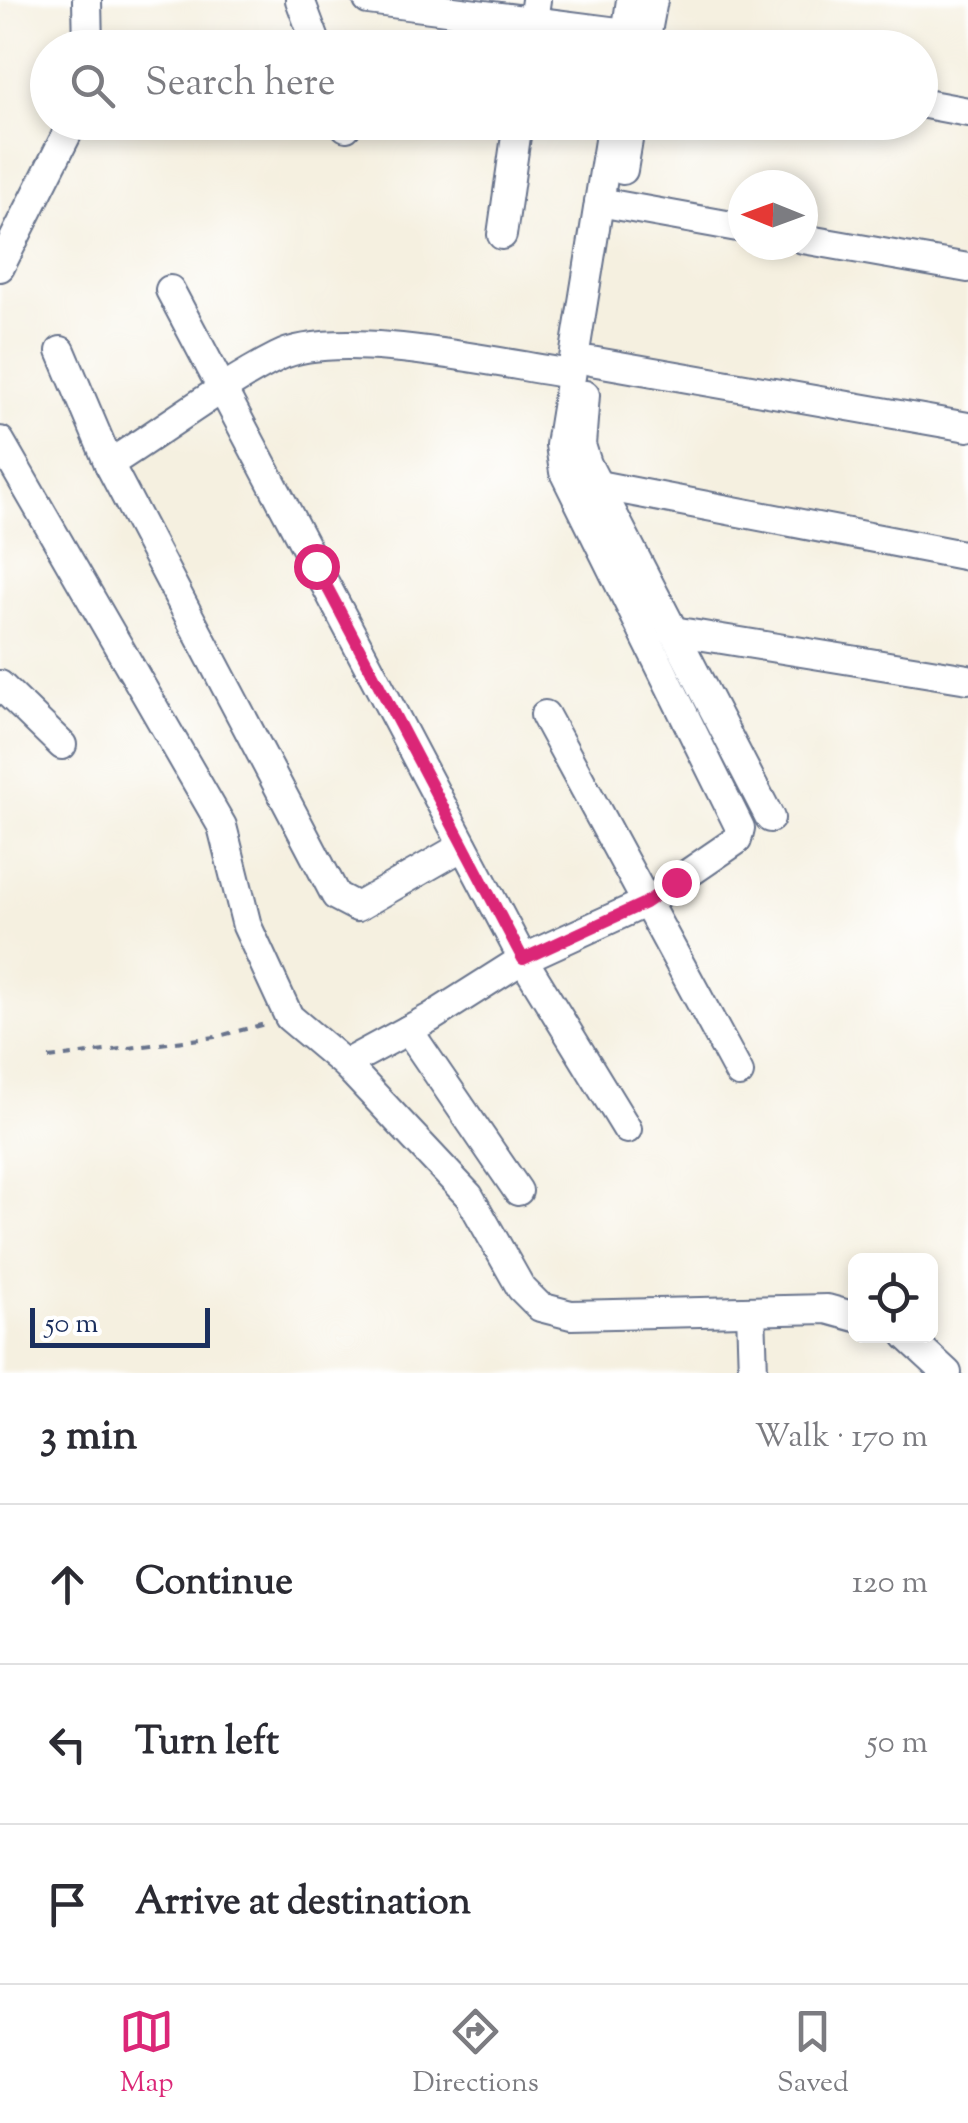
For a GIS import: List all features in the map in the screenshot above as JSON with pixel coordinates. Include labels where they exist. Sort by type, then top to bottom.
[{"type":"street","points":[[86,0],[87,30]]},
{"type":"street","points":[[300,0],[311,30]]},
{"type":"street","points":[[368,0],[567,30]]},
{"type":"street","points":[[631,0],[631,30]]},
{"type":"street","points":[[637,30],[652,0]]},
{"type":"street","points":[[938,106],[968,112]]},
{"type":"street","points":[[0,267],[64,140]]},
{"type":"street","points":[[502,235],[515,140]]},
{"type":"street","points":[[608,204],[611,140]]},
{"type":"street","points":[[346,1064],[523,959],[645,903],[737,840],[740,828],[564,472],[560,445],[581,367],[608,204],[626,140]]},
{"type":"street","points":[[608,204],[728,225]]},
{"type":"street","points":[[818,242],[968,268]]},
{"type":"street","points":[[170,290],[523,959],[626,1129]]},
{"type":"street","points":[[110,464],[279,355],[323,346],[388,348],[581,367],[968,427]]},
{"type":"street","points":[[60,351],[110,464],[336,896],[357,907],[463,846]]},
{"type":"street","points":[[581,367],[581,445],[770,818]]},
{"type":"street","points":[[0,440],[222,826],[248,926],[289,1017],[346,1064],[469,1196],[521,1288],[540,1307],[571,1315],[751,1310],[828,1310],[848,1315]]},
{"type":"street","points":[[598,485],[968,556]]},
{"type":"street","points":[[673,631],[968,679]]},
{"type":"street","points":[[0,686],[62,745]]},
{"type":"street","points":[[545,715],[739,1073]]},
{"type":"street","points":[[408,1030],[518,1191]]},
{"type":"street","points":[[751,1310],[753,1373]]},
{"type":"street","points":[[914,1343],[946,1373]]},
{"type":"path","points":[[49,1058],[215,1037],[289,1017]]},
{"type":"route","points":[[316,566],[523,959],[645,903],[676,882]]}]
